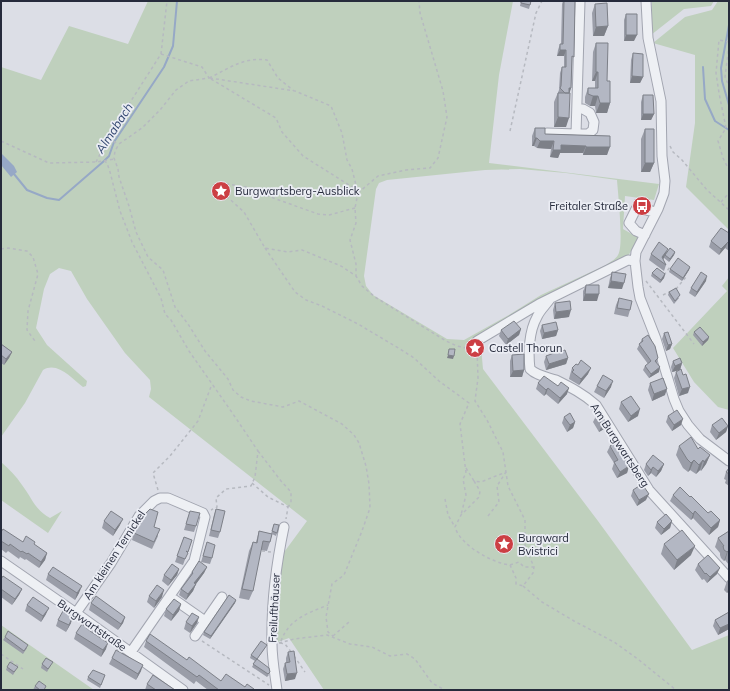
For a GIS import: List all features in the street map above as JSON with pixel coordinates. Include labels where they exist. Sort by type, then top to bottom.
[{"type":"street","points":[[576,134],[580,1]]},
{"type":"street","points":[[646,1],[648,38],[661,101],[662,156],[665,181],[664,193],[656,213],[636,252],[636,273],[640,298],[679,411],[700,439],[729,461]]},
{"type":"street","points":[[547,133],[588,134],[593,130],[594,122],[590,113],[583,109],[577,109]]},
{"type":"street","points":[[645,235],[636,231],[629,223],[632,209],[652,211],[656,213]]},
{"type":"street","name":"Am Burgwartsberg","points":[[635,261],[628,260],[550,299],[537,317],[532,333],[529,349],[530,369],[534,373],[555,380],[586,396],[596,404],[649,490],[729,578]]},
{"type":"street","points":[[477,341],[550,299]]},
{"type":"street","points":[[131,652],[194,561],[205,514],[168,498],[160,498]]},
{"type":"street","name":"Am kleinen Ternickel","points":[[76,613],[111,563],[139,516],[146,507],[160,498]]},
{"type":"street","name":"Freilufthäuser","points":[[274,688],[272,646],[274,588],[284,527]]},
{"type":"street","name":"Burgwartstraße","points":[[2,564],[76,613],[183,690]]},
{"type":"street","points":[[169,596],[205,621]]},
{"type":"street","points":[[195,636],[222,597]]},
{"type":"path","points":[[96,162],[108,139],[161,54],[167,1]]},
{"type":"path","points":[[358,193],[378,176],[406,170],[430,168],[438,158],[447,117],[443,91],[420,13],[419,1]]},
{"type":"path","points":[[510,131],[536,13],[540,2],[542,1]]},
{"type":"path","points":[[729,42],[719,40],[716,72],[726,128],[718,141],[723,158],[729,170]]},
{"type":"path","points":[[729,45],[725,77],[729,86]]},
{"type":"path","points":[[161,54],[202,67],[209,78],[276,118],[282,132],[302,156],[357,190]]},
{"type":"path","points":[[295,91],[278,78],[267,60],[257,59],[237,63],[229,69],[209,78],[189,81],[176,90],[160,110],[142,128],[119,144],[115,151],[114,158],[136,232],[148,257],[163,270],[175,307],[188,324],[204,351],[228,379],[233,390],[241,397],[251,401],[283,407],[299,401],[342,424],[354,435],[359,444],[366,466],[369,484],[370,508],[344,575],[332,584],[326,617],[328,632],[333,636]]},
{"type":"path","points":[[209,78],[295,91],[331,106],[342,133],[358,193],[355,208],[356,223],[350,240],[356,264],[356,276]]},
{"type":"path","points":[[108,139],[119,144]]},
{"type":"path","points":[[1,141],[49,163],[96,162],[114,158]]},
{"type":"path","points":[[682,160],[707,190],[729,210]]},
{"type":"path","points":[[104,161],[107,163],[120,211],[132,242],[161,298],[165,314],[171,320],[189,351],[232,411],[258,451],[291,492],[291,503],[288,507],[284,527]]},
{"type":"path","points":[[355,208],[329,215],[318,214],[246,187],[228,184],[222,189],[224,194],[244,212],[265,248],[295,292],[306,300],[322,306],[358,324],[405,352],[414,358],[439,381],[469,403]]},
{"type":"path","points":[[721,202],[729,193]]},
{"type":"path","points":[[1,249],[8,248],[27,250],[32,257],[38,274],[28,311],[28,330],[35,340]]},
{"type":"path","points":[[265,248],[288,252],[302,250],[341,266],[356,276],[362,286],[374,297],[446,341],[466,348]]},
{"type":"path","points":[[663,278],[670,267]]},
{"type":"path","points":[[636,273],[639,273],[694,344]]},
{"type":"path","points":[[663,295],[678,288],[686,277]]},
{"type":"path","points":[[477,341],[478,378],[475,401],[487,420],[503,452],[508,486],[525,520],[525,546],[534,567],[533,573],[523,586]]},
{"type":"path","points":[[160,498],[153,473],[170,456],[198,421],[212,384]]},
{"type":"path","points":[[462,515],[466,495],[463,479],[466,473],[460,424],[469,403],[475,401]]},
{"type":"path","points":[[217,507],[216,498],[226,489],[251,486],[255,477],[258,451]]},
{"type":"path","points":[[455,527],[462,515],[478,497],[480,491],[465,466]]},
{"type":"path","points":[[474,482],[481,482],[506,472]]},
{"type":"path","points":[[488,516],[499,502],[497,486],[506,472]]},
{"type":"path","points":[[252,484],[268,497],[288,507]]},
{"type":"path","points":[[445,499],[448,515],[457,533],[478,552],[489,559],[502,564],[510,565],[520,562],[524,567],[534,567]]},
{"type":"path","points":[[262,551],[267,552]]},
{"type":"path","points":[[510,565],[516,578],[516,584],[523,586],[542,602],[574,621],[614,642],[676,690]]},
{"type":"path","points":[[280,643],[283,634],[300,617],[328,605]]},
{"type":"path","points":[[333,636],[349,622]]},
{"type":"path","points":[[280,643],[294,639],[327,634],[350,644],[372,646],[390,656],[407,654],[415,659],[432,682],[445,690]]},
{"type":"path","points":[[195,636],[274,688]]},
{"type":"path","points":[[280,643],[289,648],[305,672]]},
{"type":"path","points":[[1,654],[23,669]]},
{"type":"green space","points":[[148,1],[513,1],[499,75],[489,163],[659,184],[654,200],[625,196],[623,229],[639,238],[628,256],[539,301],[480,336],[483,369],[598,521],[692,650],[729,635],[729,690],[324,690],[289,638],[275,643],[282,555],[307,521],[149,397],[151,389],[150,380],[125,353],[87,299],[71,271],[59,268],[50,274],[44,289],[36,328],[47,345],[87,381],[86,386],[83,387],[59,369],[49,368],[43,370],[25,403],[1,437],[1,67],[41,80],[69,26],[128,44]],"holes":[[[520,169],[566,173],[617,180],[621,231],[620,250],[616,258],[606,265],[541,295],[464,340],[447,339],[373,295],[366,286],[364,276],[376,189],[379,183],[387,180],[485,170]]]},
{"type":"green space","points":[[652,1],[714,1],[711,6],[684,9],[651,35]]},
{"type":"green space","points":[[718,1],[729,1],[729,230],[686,187],[695,123],[695,55],[653,43],[685,17],[712,10]]},
{"type":"green space","points":[[729,277],[729,410],[718,407],[694,382],[673,348],[727,291],[722,286]]},
{"type":"green space","points":[[1,462],[10,470],[37,507],[45,515],[50,518],[62,511],[48,533],[1,500]]},
{"type":"green space","points":[[1,625],[94,690],[1,690]]},
{"type":"water","points":[[2,154],[14,166],[17,172],[11,177],[1,165]]},
{"type":"building","points":[[521,1],[531,1],[530,5],[521,3]]},
{"type":"building","points":[[564,1],[575,1],[574,57],[572,56],[571,88],[569,88],[569,93],[565,93],[560,88],[562,67],[566,67],[566,50],[560,50],[560,44],[563,44]]},
{"type":"building","points":[[607,3],[608,26],[596,27],[595,4]]},
{"type":"building","points":[[626,14],[637,14],[637,35],[626,35]]},
{"type":"building","points":[[596,43],[608,43],[607,81],[610,81],[610,103],[600,103],[598,96],[588,94],[588,88],[598,88],[598,72],[596,72]]},
{"type":"building","points":[[633,53],[643,54],[643,77],[632,76]]},
{"type":"building","points":[[558,93],[570,93],[569,118],[558,117]]},
{"type":"building","points":[[643,95],[653,95],[654,114],[643,114]]},
{"type":"building","points":[[535,128],[545,128],[545,134],[610,136],[610,147],[561,145],[561,150],[553,150],[554,141],[540,141],[535,138]]},
{"type":"building","points":[[645,129],[654,129],[654,163],[645,163]]},
{"type":"building","points":[[721,228],[729,233],[729,243],[728,242],[721,249],[711,241]]},
{"type":"building","points":[[659,242],[668,249],[662,257],[666,265],[651,254]]},
{"type":"building","points":[[670,248],[675,252],[670,259],[665,255]]},
{"type":"building","points":[[678,258],[690,267],[683,278],[670,269]]},
{"type":"building","points":[[657,268],[665,274],[661,280],[652,273]]},
{"type":"building","points":[[612,272],[626,274],[624,283],[611,281]]},
{"type":"building","points":[[701,272],[707,276],[697,292],[691,288]]},
{"type":"building","points":[[586,285],[599,285],[599,294],[585,294]]},
{"type":"building","points":[[676,288],[680,295],[675,301],[669,292]]},
{"type":"building","points":[[619,298],[632,301],[630,310],[617,308]]},
{"type":"building","points":[[570,301],[571,310],[556,312],[555,303]]},
{"type":"building","points":[[514,321],[521,329],[508,339],[501,330]]},
{"type":"building","points":[[556,322],[558,330],[544,333],[542,325]]},
{"type":"building","points":[[700,327],[709,337],[703,342],[694,332]]},
{"type":"building","points":[[668,332],[672,344],[668,345],[664,333]]},
{"type":"building","points":[[648,335],[655,346],[658,358],[655,361],[660,367],[651,374],[645,366],[651,361],[639,344],[643,341],[642,339]]},
{"type":"building","points":[[1,344],[12,352],[6,359],[1,355]]},
{"type":"building","points":[[449,349],[455,349],[454,356],[448,355]]},
{"type":"building","points":[[565,350],[568,358],[549,364],[546,356]]},
{"type":"building","points":[[524,354],[524,370],[513,371],[512,355]]},
{"type":"building","points":[[680,358],[682,363],[675,366],[673,361]]},
{"type":"building","points":[[581,360],[591,368],[581,379],[572,372],[574,370],[572,368],[576,364],[578,365]]},
{"type":"building","points":[[681,369],[683,375],[686,374],[690,387],[682,389],[676,372]]},
{"type":"building","points":[[603,375],[613,381],[606,391],[597,386]]},
{"type":"building","points":[[544,376],[558,386],[561,382],[569,388],[560,398],[548,388],[546,390],[538,383]]},
{"type":"building","points":[[663,378],[667,389],[654,394],[650,383]]},
{"type":"building","points":[[631,396],[640,409],[631,416],[621,402]]},
{"type":"building","points":[[677,410],[683,419],[674,425],[668,416]]},
{"type":"building","points":[[570,413],[575,422],[570,425],[564,417]]},
{"type":"building","points":[[600,413],[606,423],[602,425],[596,416]]},
{"type":"building","points":[[722,418],[728,426],[719,433],[712,425]]},
{"type":"building","points":[[691,437],[698,449],[700,447],[710,455],[699,465],[694,460],[691,463],[679,446]]},
{"type":"building","points":[[617,441],[629,466],[620,472],[614,462],[618,460],[610,446]]},
{"type":"building","points":[[653,455],[664,464],[658,471],[653,467],[651,470],[646,464]]},
{"type":"building","points":[[642,484],[649,494],[639,500],[633,490]]},
{"type":"building","points":[[680,487],[708,513],[711,511],[720,520],[711,528],[695,511],[693,514],[673,495]]},
{"type":"building","points":[[150,509],[158,512],[154,527],[160,529],[154,542],[134,533]]},
{"type":"building","points":[[216,509],[225,511],[220,532],[211,530]]},
{"type":"building","points":[[111,511],[123,519],[115,530],[104,521]]},
{"type":"building","points":[[190,511],[200,513],[196,526],[186,524]]},
{"type":"building","points":[[666,514],[672,521],[664,529],[657,522]]},
{"type":"building","points":[[274,524],[279,525],[277,533],[272,531]]},
{"type":"building","points":[[3,529],[23,542],[26,536],[35,542],[34,544],[47,553],[41,562],[28,553],[21,552],[10,544],[9,546],[1,541],[1,532]]},
{"type":"building","points":[[682,530],[695,546],[677,560],[664,544]]},
{"type":"building","points":[[259,531],[272,534],[270,542],[263,541],[253,591],[242,589],[253,542],[257,543]]},
{"type":"building","points":[[729,531],[729,552],[727,552],[724,550],[724,546],[718,538]]},
{"type":"building","points":[[184,537],[192,540],[188,552],[186,551],[188,553],[185,559],[177,556]]},
{"type":"building","points":[[207,542],[215,545],[212,558],[203,556]]},
{"type":"building","points":[[708,555],[720,568],[710,577],[706,573],[705,574],[698,564]]},
{"type":"building","points":[[199,561],[207,567],[194,583],[196,584],[188,594],[181,589],[193,573],[192,572]]},
{"type":"building","points":[[172,564],[179,569],[171,580],[164,575]]},
{"type":"building","points":[[53,567],[82,586],[77,593],[48,574]]},
{"type":"building","points":[[3,576],[22,589],[15,599],[1,589],[1,579]]},
{"type":"building","points":[[157,585],[164,590],[156,601],[149,596]]},
{"type":"building","points":[[229,595],[236,600],[211,636],[204,632]]},
{"type":"building","points":[[96,596],[125,617],[121,624],[91,603]]},
{"type":"building","points":[[33,597],[49,608],[43,616],[27,605]]},
{"type":"building","points":[[174,599],[181,604],[173,615],[166,609]]},
{"type":"building","points":[[63,611],[73,616],[69,625],[58,620]]},
{"type":"building","points":[[729,612],[729,624],[720,628],[715,620]]},
{"type":"building","points":[[192,613],[199,617],[192,626],[186,622]]},
{"type":"building","points":[[82,624],[108,643],[103,650],[76,633]]},
{"type":"building","points":[[8,631],[28,645],[24,651],[5,637]]},
{"type":"building","points":[[150,634],[187,660],[189,657],[221,681],[226,674],[245,687],[247,684],[254,689],[219,690],[199,675],[197,677],[146,641]]},
{"type":"building","points":[[261,641],[267,645],[257,659],[251,655]]},
{"type":"building","points":[[116,650],[143,665],[138,674],[112,658]]},
{"type":"building","points":[[294,651],[297,673],[287,674],[285,663],[290,662],[288,652]]},
{"type":"building","points":[[46,658],[53,662],[48,669],[42,664]]},
{"type":"building","points":[[257,659],[269,668],[270,672],[268,674],[253,664]]},
{"type":"building","points":[[10,662],[18,667],[14,672],[7,667]]},
{"type":"building","points":[[93,670],[105,675],[101,685],[88,677]]},
{"type":"building","points":[[153,675],[175,690],[156,690],[147,684]]},
{"type":"building","points":[[39,681],[46,686],[44,690],[40,690],[35,686]]},
{"type":"waterway","name":"Almabach","points":[[14,174],[27,190],[47,198],[59,200],[109,156],[114,142],[164,67],[173,46],[177,1]]},
{"type":"waterway","points":[[729,25],[721,68],[722,81],[729,105]]},
{"type":"waterway","points":[[703,67],[705,99],[715,121],[729,130]]},
{"type":"place","name":"Burgwartsberg-Ausblick","points":[[221,191]]},
{"type":"place","name":"Freitaler Straße","points":[[642,206]]},
{"type":"place","name":"Castell Thorun","points":[[475,348]]},
{"type":"place","name":"Burgward Bvistrici","points":[[504,544]]}]
